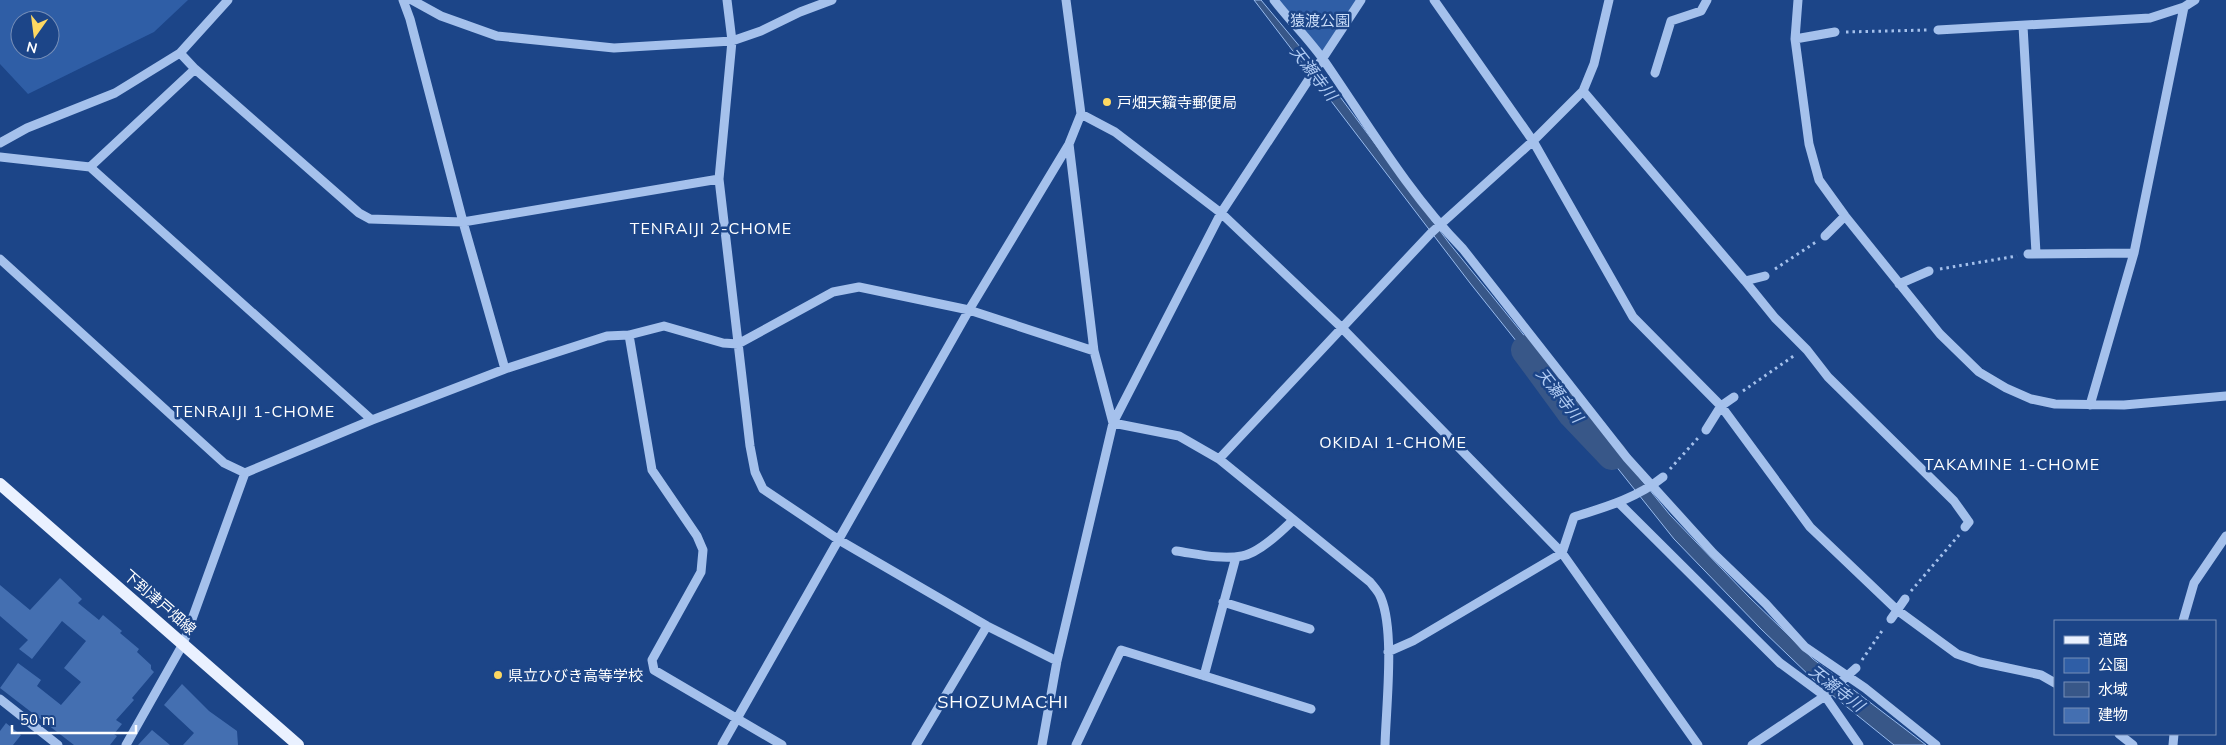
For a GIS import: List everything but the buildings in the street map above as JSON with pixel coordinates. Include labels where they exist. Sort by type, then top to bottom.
[{"type":"main road","name":"下到津戸畑線","points":[[0,484],[298,745]]},
{"type":"street","points":[[0,142],[27,128],[115,93],[180,53],[228,0]]},
{"type":"street","points":[[403,0],[410,19],[463,222],[505,369]]},
{"type":"street","points":[[412,0],[441,16],[497,36],[614,48],[732,41],[761,31],[800,12],[832,0]]},
{"type":"street","points":[[727,0],[732,41],[719,179],[750,446],[755,472],[763,489],[839,540],[987,626],[1057,661]]},
{"type":"street","points":[[722,745],[968,310],[1069,144],[1081,114],[1066,0]]},
{"type":"street","points":[[1274,0],[1322,62],[1412,190],[1440,225],[1463,249],[1651,487],[1713,553],[1766,604],[1805,647],[1846,677],[1865,688],[1936,745]]},
{"type":"street","points":[[1042,745],[1057,661],[1114,423],[1221,213],[1361,0]]},
{"type":"street","points":[[1434,0],[1533,141],[1633,317],[1721,406],[1810,527],[1897,610],[1957,654],[1980,662],[2041,675],[2054,682]]},
{"type":"street","points":[[1218,459],[1431,233],[1533,141],[1583,92],[1594,64],[1609,0]]},
{"type":"street","points":[[1655,73],[1671,21],[1701,12],[1707,0]]},
{"type":"street","points":[[1798,0],[1795,39],[1809,144],[1819,180],[1845,216],[1940,334],[1979,372],[2006,388],[2031,399],[2055,404],[2132,404],[2226,396]]},
{"type":"street","points":[[1938,30],[2150,18],[2184,7],[2195,0]]},
{"type":"street","points":[[2090,405],[2134,253],[2184,7]]},
{"type":"street","points":[[2023,26],[2032,254],[2134,253]]},
{"type":"street","points":[[1795,39],[1835,32]]},
{"type":"street","points":[[180,53],[195,69],[359,213],[370,219],[463,222],[719,179]]},
{"type":"street","points":[[90,166],[195,69]]},
{"type":"street","points":[[1583,92],[1803,351],[1954,501],[1969,522],[1965,527]]},
{"type":"street","points":[[1081,114],[1115,132],[1221,213],[1341,327],[1562,553],[1698,745]]},
{"type":"street","points":[[1069,144],[1094,351],[1114,423]]},
{"type":"street","points":[[0,158],[90,166],[372,420]]},
{"type":"street","points":[[1824,236],[1845,216]]},
{"type":"street","points":[[0,259],[224,463],[245,473]]},
{"type":"street","points":[[1899,284],[1929,271]]},
{"type":"street","points":[[1745,281],[1765,276]]},
{"type":"street","points":[[126,745],[183,644],[245,473],[372,420],[505,369],[607,336],[629,335],[664,326],[723,343],[738,344],[834,292],[859,286],[968,310],[1094,351]]},
{"type":"street","points":[[629,335],[652,470],[697,536],[703,550],[701,572],[652,660],[654,670],[782,745]]},
{"type":"street","points":[[1706,430],[1721,406],[1734,397]]},
{"type":"street","points":[[1114,423],[1179,436],[1218,459],[1370,582],[1381,596],[1386,615],[1388,652],[1385,745]]},
{"type":"street","points":[[1388,652],[1413,641],[1562,553],[1574,517],[1619,503],[1651,487],[1663,476]]},
{"type":"street","points":[[1619,503],[1773,656],[1825,696],[1859,745]]},
{"type":"street","points":[[1176,551],[1224,557],[1244,556],[1274,538],[1293,520]]},
{"type":"street","points":[[2183,620],[2194,583],[2226,536]]},
{"type":"street","points":[[1204,676],[1236,557]]},
{"type":"street","points":[[1890,620],[1904,599]]},
{"type":"street","points":[[1223,602],[1310,629]]},
{"type":"street","points":[[916,745],[987,626]]},
{"type":"street","points":[[1076,745],[1121,650],[1311,709]]},
{"type":"street","points":[[1752,745],[1825,696],[1856,668]]},
{"type":"street","points":[[0,699],[58,745]]},
{"type":"street","points":[[2120,735],[2133,745]]},
{"type":"path","points":[[1835,32],[1938,30]]},
{"type":"path","points":[[1765,276],[1824,236]]},
{"type":"path","points":[[1929,271],[2032,254]]},
{"type":"path","points":[[1734,397],[1803,351]]},
{"type":"path","points":[[1663,476],[1706,430]]},
{"type":"path","points":[[1904,599],[1965,527]]},
{"type":"path","points":[[1856,668],[1890,620]]},
{"type":"green space","points":[[0,0],[188,0],[154,32],[28,94],[0,64]]},
{"type":"green space","name":"猿渡公園","points":[[1278,0],[1357,0],[1323,53]]},
{"type":"water","points":[[1254,0],[1261,0],[1326,78],[1449,243],[1670,515],[1749,597],[1813,659],[1926,745],[1894,745],[1816,682],[1761,629],[1674,539],[1470,283]]},
{"type":"waterway","name":"天瀬寺川","points":[[1526,350],[1573,414],[1612,455]]},
{"type":"place","name":"戸畑天籟寺郵便局","points":[[1107,102]]},
{"type":"place","name":"県立ひびき高等学校","points":[[498,675]]},
{"type":"district","name":"TENRAIJI 2-CHOME","points":[[711,228]]},
{"type":"district","name":"TENRAIJI 1-CHOME","points":[[254,411]]},
{"type":"district","name":"OKIDAI 1-CHOME","points":[[1393,442]]},
{"type":"district","name":"TAKAMINE 1-CHOME","points":[[2012,464]]},
{"type":"district","name":"SHOZUMACHI","points":[[1003,701]]}]
